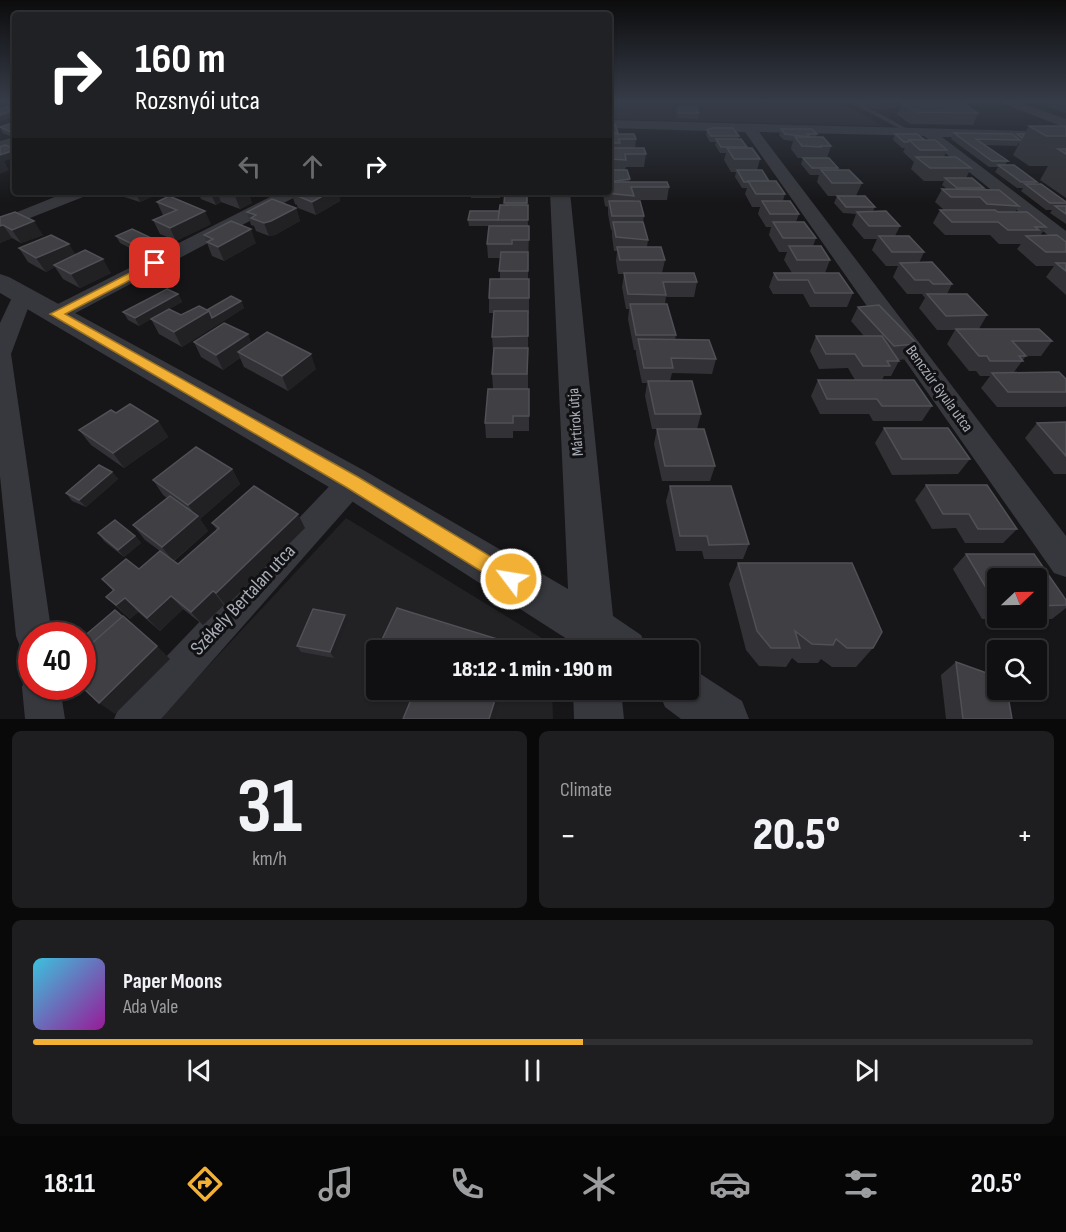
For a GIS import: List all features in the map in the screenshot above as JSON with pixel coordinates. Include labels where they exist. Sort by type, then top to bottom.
[{"type":"street","name":"Benczúr Gyula utca","points":[[755,136],[1066,562]]},
{"type":"street","points":[[932,136],[1066,240]]},
{"type":"street","points":[[1050,136],[1066,136]]},
{"type":"street","points":[[0,225],[75,195]]},
{"type":"street","points":[[56,314],[287,195]]},
{"type":"street","name":"Mártírok útja","points":[[560,195],[603,640]]},
{"type":"street","points":[[32,622],[0,355],[11,289],[352,482],[598,640]]},
{"type":"street","name":"Székely Bertalan utca","points":[[134,719],[352,482]]},
{"type":"street","points":[[43,700],[45,719]]},
{"type":"street","points":[[598,700],[599,719]]},
{"type":"street","points":[[696,700],[724,719]]},
{"type":"shaded area","points":[[346,518],[545,640],[366,640],[366,700],[552,700],[553,719],[159,719]]},
{"type":"building","points":[[612,136],[635,136],[636,139],[619,139],[620,143],[612,143]]},
{"type":"building","points":[[897,136],[919,136],[925,140],[909,140],[904,142]]},
{"type":"building","points":[[957,136],[1014,136],[1020,140],[976,139],[1008,161],[992,161]]},
{"type":"building","points":[[795,137],[823,137],[831,146],[802,146]]},
{"type":"building","points":[[716,139],[741,139],[747,147],[721,147]]},
{"type":"building","points":[[909,140],[935,140],[947,150],[920,150]]},
{"type":"building","points":[[5,145],[12,148],[12,151],[0,155],[0,147]]},
{"type":"building","points":[[612,148],[644,148],[646,154],[625,154],[626,160],[612,159]]},
{"type":"building","points":[[727,148],[752,148],[760,159],[734,159]]},
{"type":"building","points":[[916,157],[956,157],[971,168],[930,168]]},
{"type":"building","points":[[803,158],[829,158],[838,168],[812,168]]},
{"type":"building","points":[[998,165],[1014,165],[1037,182],[1021,182]]},
{"type":"building","points":[[612,170],[627,170],[630,179],[612,182]]},
{"type":"building","points":[[737,170],[762,170],[769,181],[744,182]]},
{"type":"building","points":[[821,170],[849,170],[862,183],[832,183]]},
{"type":"building","points":[[945,178],[972,178],[984,188],[957,188]]},
{"type":"building","points":[[748,181],[776,181],[785,194],[756,194]]},
{"type":"building","points":[[612,182],[667,182],[669,187],[631,187],[634,196],[612,194]]},
{"type":"building","points":[[1025,184],[1041,184],[1066,203],[1050,203]]},
{"type":"building","points":[[942,189],[999,190],[1019,206],[987,204],[980,197],[951,197]]},
{"type":"building","points":[[295,195],[325,195],[312,202]]},
{"type":"building","points":[[505,195],[527,195],[527,203],[504,203]]},
{"type":"building","points":[[169,196],[205,211],[170,228],[153,220],[177,210],[157,202]]},
{"type":"building","points":[[837,196],[865,196],[875,207],[846,207]]},
{"type":"building","points":[[272,199],[296,208],[264,223],[251,218],[256,215],[247,212]]},
{"type":"building","points":[[609,201],[640,201],[644,216],[612,216]]},
{"type":"building","points":[[762,201],[790,201],[799,214],[770,214]]},
{"type":"building","points":[[500,205],[528,205],[528,220],[498,220]]},
{"type":"building","points":[[1055,206],[1066,206],[1066,214]]},
{"type":"building","points":[[940,210],[1027,212],[1046,227],[1035,227],[1039,230],[1008,230],[998,222],[952,222]]},
{"type":"building","points":[[470,211],[499,211],[498,220],[468,220]]},
{"type":"building","points":[[886,211],[900,226],[869,226],[857,212]]},
{"type":"building","points":[[15,212],[34,221],[12,230],[3,225],[0,226],[0,217]]},
{"type":"building","points":[[231,221],[251,229],[218,247],[207,242],[213,239],[204,235]]},
{"type":"building","points":[[613,222],[643,222],[648,240],[616,237]]},
{"type":"building","points":[[773,222],[804,222],[816,238],[783,238]]},
{"type":"building","points":[[489,226],[529,226],[529,240],[512,240],[512,244],[487,244]]},
{"type":"building","points":[[132,229],[149,237],[132,244],[116,236]]},
{"type":"building","points":[[51,235],[69,244],[36,258],[19,248]]},
{"type":"building","points":[[1057,235],[1066,242],[1066,252],[1046,252],[1026,236]]},
{"type":"building","points":[[879,236],[909,236],[924,252],[892,252]]},
{"type":"building","points":[[789,246],[821,246],[830,260],[797,260]]},
{"type":"building","points":[[617,247],[661,247],[665,260],[620,260]]},
{"type":"building","points":[[85,250],[103,259],[71,274],[54,265]]},
{"type":"building","points":[[501,252],[528,252],[528,271],[499,271]]},
{"type":"building","points":[[932,262],[952,284],[933,284],[929,280],[915,280],[900,263]]},
{"type":"building","points":[[1056,263],[1066,263],[1066,271]]},
{"type":"building","points":[[624,273],[694,273],[697,282],[663,282],[666,295],[628,294]]},
{"type":"building","points":[[774,273],[839,273],[853,293],[815,293],[808,280],[778,280]]},
{"type":"building","points":[[490,279],[529,279],[529,298],[489,298]]},
{"type":"building","points":[[167,289],[178,294],[135,318],[123,312]]},
{"type":"building","points":[[927,294],[967,294],[987,315],[946,316]]},
{"type":"building","points":[[231,296],[241,301],[212,318],[207,310]]},
{"type":"building","points":[[630,304],[667,304],[676,335],[636,335]]},
{"type":"building","points":[[879,305],[917,344],[894,346],[858,307]]},
{"type":"building","points":[[199,306],[209,311],[174,332],[151,319],[169,309],[181,315]]},
{"type":"building","points":[[494,311],[528,311],[528,336],[492,337]]},
{"type":"building","points":[[224,323],[248,334],[216,355],[194,342]]},
{"type":"building","points":[[956,329],[1039,329],[1052,341],[1012,341],[1026,356],[1019,356],[1023,361],[990,361],[987,356],[979,356]]},
{"type":"building","points":[[267,332],[311,354],[282,376],[238,352]]},
{"type":"building","points":[[816,336],[882,336],[899,361],[887,361],[890,366],[863,366],[855,354],[826,354]]},
{"type":"building","points":[[638,339],[709,340],[716,359],[671,358],[673,368],[644,368]]},
{"type":"building","points":[[494,348],[528,348],[527,374],[492,374]]},
{"type":"building","points":[[1059,372],[1066,379],[1066,392],[1008,392],[992,373]]},
{"type":"building","points":[[818,380],[914,380],[932,406],[882,406],[877,399],[827,399]]},
{"type":"building","points":[[648,381],[692,381],[701,414],[655,414]]},
{"type":"building","points":[[488,389],[529,389],[529,416],[513,416],[513,423],[485,423]]},
{"type":"building","points":[[130,404],[158,421],[113,453],[79,430],[111,410],[116,413]]},
{"type":"building","points":[[1066,422],[1066,456],[1037,423]]},
{"type":"building","points":[[884,428],[948,428],[970,459],[902,459]]},
{"type":"building","points":[[657,429],[704,429],[715,466],[665,466]]},
{"type":"building","points":[[196,447],[232,469],[188,505],[153,480]]},
{"type":"building","points":[[99,465],[112,472],[79,500],[66,493]]},
{"type":"building","points":[[926,485],[987,485],[1017,529],[978,529],[969,514],[943,514]]},
{"type":"building","points":[[254,486],[298,514],[216,593],[213,591],[191,612],[171,596],[147,618],[125,598],[116,605],[106,597],[114,590],[102,579],[126,559],[139,569],[160,551],[178,564],[219,528],[212,523]]},
{"type":"building","points":[[670,486],[731,486],[749,544],[709,545],[707,536],[680,536]]},
{"type":"building","points":[[170,496],[198,516],[162,547],[133,525]]},
{"type":"building","points":[[115,520],[135,536],[118,550],[98,533]]},
{"type":"building","points":[[966,554],[1034,554],[1044,568],[987,568],[987,589]]},
{"type":"building","points":[[738,563],[852,563],[882,632],[873,648],[847,648],[836,639],[833,645],[812,644],[795,631],[800,648],[771,648],[757,631]]},
{"type":"building","points":[[1047,573],[1066,600],[1066,605],[1047,606]]},
{"type":"building","points":[[397,608],[500,640],[382,640]]},
{"type":"building","points":[[313,609],[345,615],[330,652],[297,646]]},
{"type":"building","points":[[115,610],[123,617],[96,640],[96,626]]},
{"type":"building","points":[[123,616],[157,646],[99,703],[96,700],[96,640]]},
{"type":"building","points":[[956,662],[987,673],[987,700],[1009,700],[1012,719],[963,719]]},
{"type":"building","points":[[411,700],[495,700],[489,719],[403,719]]},
{"type":"route","points":[[155,263],[56,314],[352,482],[511,579]]}]
